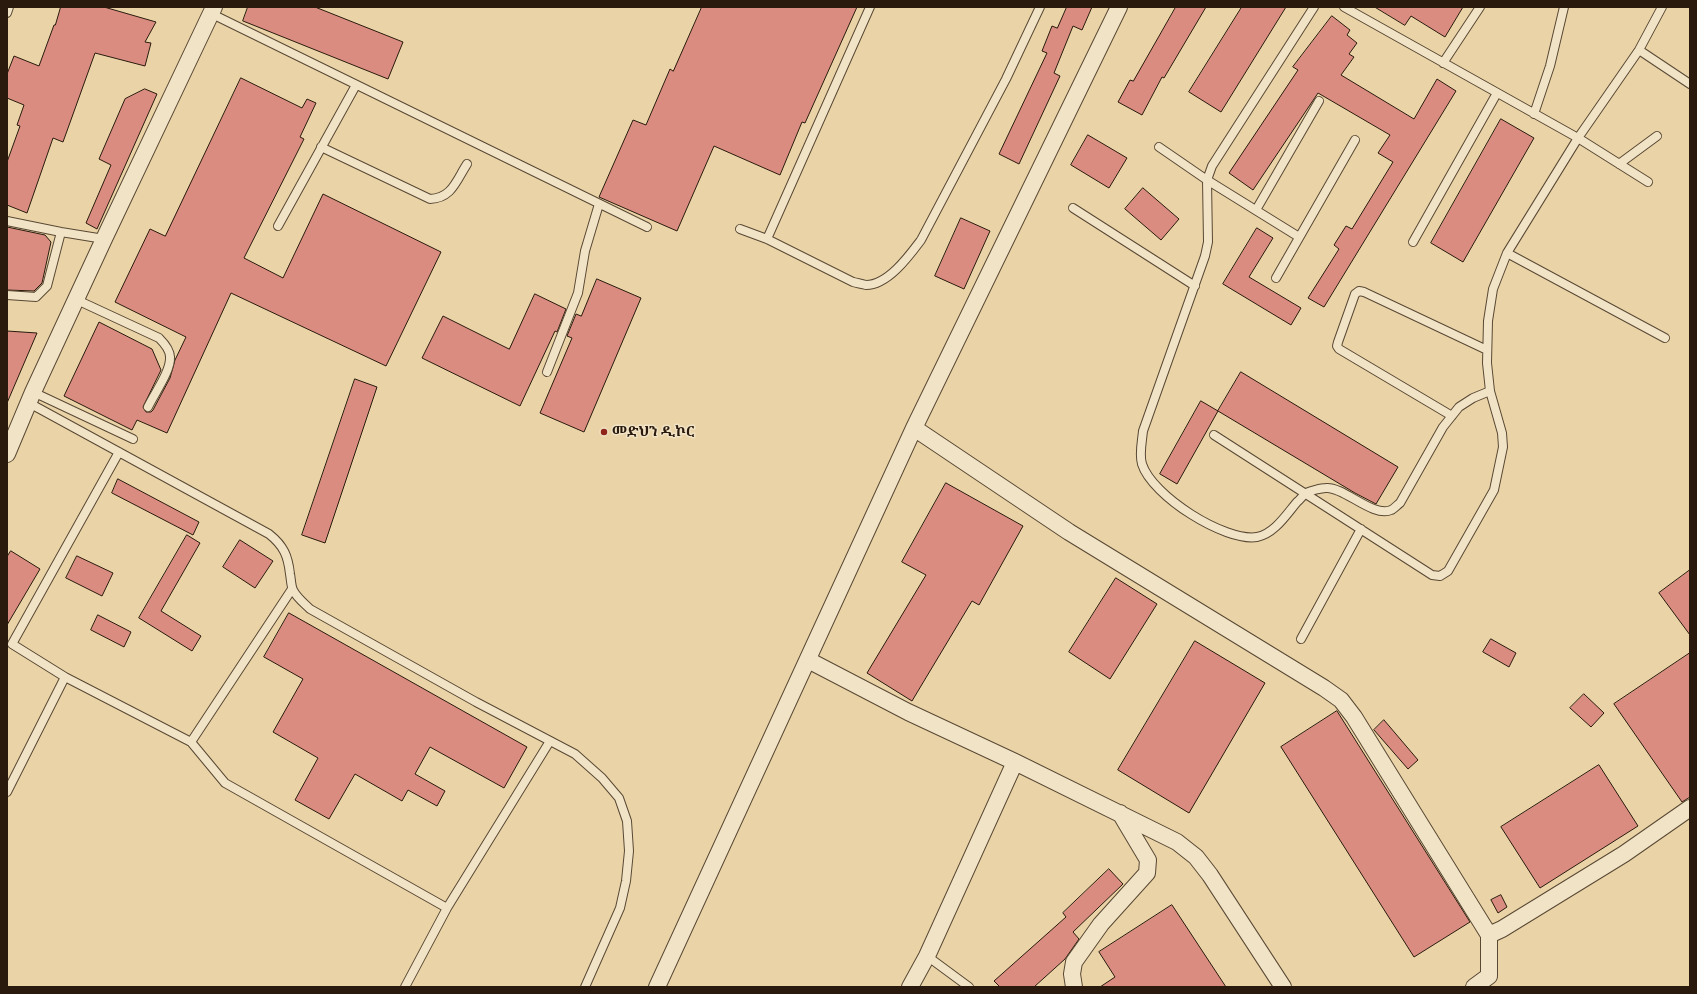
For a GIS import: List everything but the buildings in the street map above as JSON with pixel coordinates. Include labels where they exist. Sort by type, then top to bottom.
[{"type":"street","points":[[657,987],[914,428],[1119,7]]},
{"type":"street","points":[[7,454],[31,397],[104,239],[213,11]]},
{"type":"street","points":[[914,428],[1069,532],[1324,688],[1341,700],[1354,717],[1489,935],[1490,981],[1474,987]]},
{"type":"street","points":[[808,660],[908,712],[1015,762],[1177,842],[1196,857],[1210,875],[1283,987]]},
{"type":"street","points":[[910,987],[927,956],[1015,762]]},
{"type":"street","points":[[1489,935],[1502,930],[1624,854],[1690,808]]},
{"type":"street","points":[[1074,987],[1072,974],[1074,962],[1102,924],[1147,873],[1148,860],[1120,813]]},
{"type":"lane","points":[[7,13],[9,7]]},
{"type":"lane","points":[[767,239],[870,7]]},
{"type":"lane","points":[[740,229],[767,239],[853,282],[866,284],[876,283],[891,273],[907,259],[921,240],[1006,79],[1040,7]]},
{"type":"lane","points":[[1314,7],[1212,166],[1207,180],[1208,242],[1205,256],[1143,431],[1141,446],[1142,463],[1148,478],[1162,492],[1196,518],[1233,535],[1247,538],[1259,537],[1271,532],[1306,493],[1327,487],[1339,491],[1377,510],[1390,511],[1400,503],[1443,428],[1459,407],[1473,398],[1490,391]]},
{"type":"lane","points":[[1344,7],[1578,138],[1648,182]]},
{"type":"lane","points":[[1443,63],[1480,7]]},
{"type":"lane","points":[[1534,114],[1554,49],[1564,7]]},
{"type":"lane","points":[[1214,435],[1432,575],[1440,576],[1448,571],[1494,490],[1503,447],[1502,433],[1490,391],[1487,363],[1488,321],[1493,289],[1507,253],[1578,138],[1639,50],[1662,7]]},
{"type":"lane","points":[[213,11],[356,85],[647,227]]},
{"type":"lane","points":[[1639,50],[1690,84]]},
{"type":"lane","points":[[278,226],[356,85]]},
{"type":"lane","points":[[1413,242],[1497,93]]},
{"type":"lane","points":[[1256,210],[1319,101]]},
{"type":"lane","points":[[1619,164],[1657,136]]},
{"type":"lane","points":[[1276,278],[1355,140]]},
{"type":"lane","points":[[322,146],[430,198],[439,198],[448,194],[467,164]]},
{"type":"lane","points":[[1158,147],[1207,180],[1299,237]]},
{"type":"lane","points":[[547,372],[578,293],[585,251],[599,204]]},
{"type":"lane","points":[[1073,208],[1195,286]]},
{"type":"lane","points":[[7,220],[61,232],[104,239]]},
{"type":"lane","points":[[7,295],[36,297],[42,292],[47,286],[61,232]]},
{"type":"lane","points":[[1507,253],[1665,338]]},
{"type":"lane","points":[[1452,416],[1339,349],[1337,346],[1338,342],[1355,294],[1359,291],[1364,292],[1487,350]]},
{"type":"lane","points":[[77,300],[160,338],[166,346],[170,357],[167,372],[148,407]]},
{"type":"lane","points":[[31,397],[133,439]]},
{"type":"lane","points":[[31,397],[118,452],[269,534],[278,541],[284,549],[288,558],[292,588],[298,598],[310,609],[476,702],[575,754],[602,778],[619,798],[627,821],[629,851],[626,881],[620,908],[585,987]]},
{"type":"lane","points":[[118,452],[10,647],[191,742],[225,783],[447,908]]},
{"type":"lane","points":[[1301,640],[1361,529]]},
{"type":"lane","points":[[191,742],[292,588]]},
{"type":"lane","points":[[7,792],[65,677]]},
{"type":"lane","points":[[405,987],[447,908],[550,741]]},
{"type":"lane","points":[[927,956],[969,987]]},
{"type":"place","name":"መድህን ዲኮር","points":[[604,432]]}]
